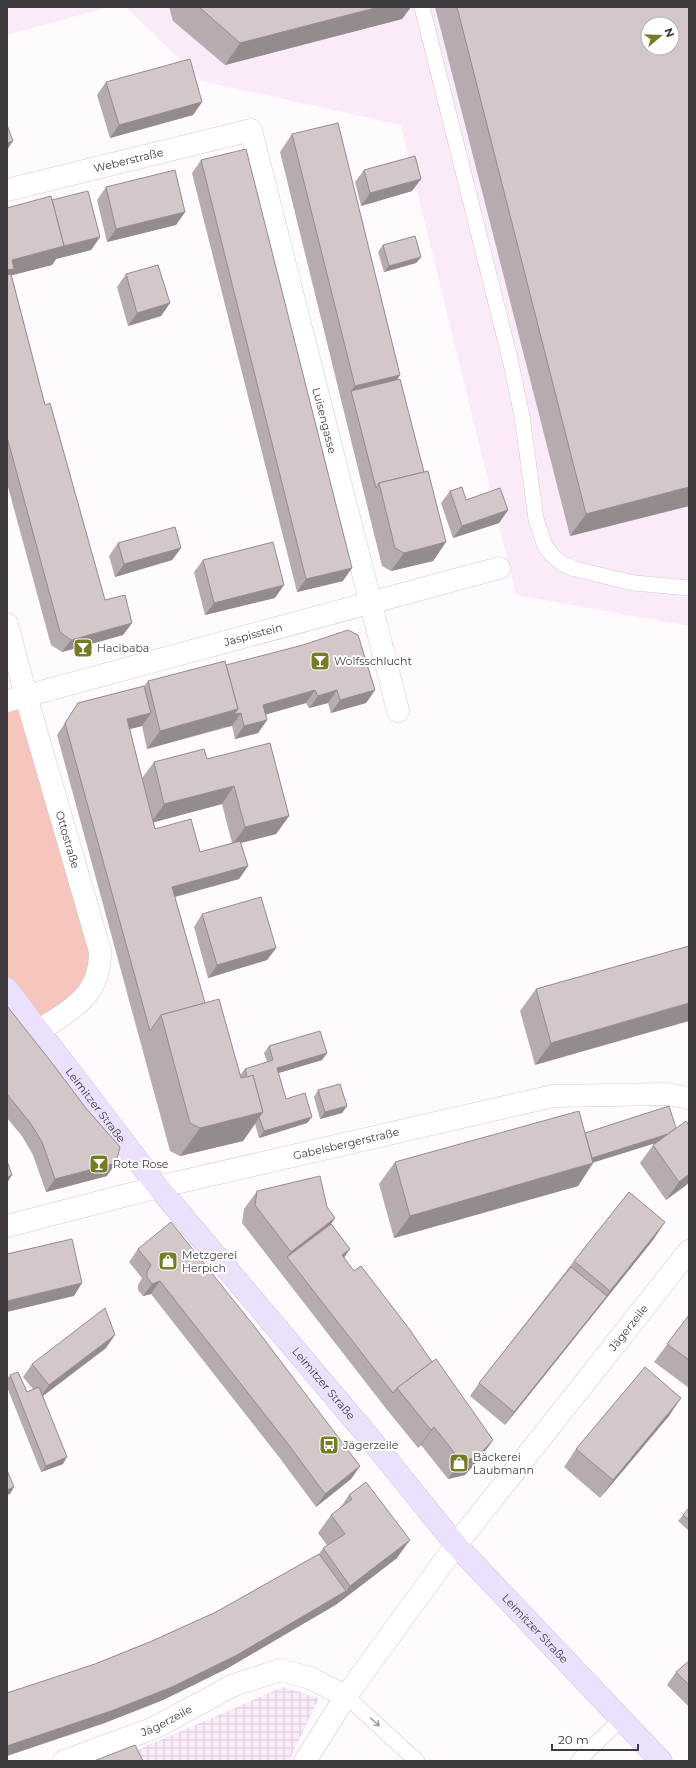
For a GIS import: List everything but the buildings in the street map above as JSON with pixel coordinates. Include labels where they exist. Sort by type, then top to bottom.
[{"type":"street","name":"Weberstraße","points":[[7,190],[251,130]]},
{"type":"street","name":"Luisengasse","points":[[251,130],[398,711]]},
{"type":"street","name":"Jaspisstein","points":[[16,698],[499,568]]},
{"type":"street","name":"Ottostraße","points":[[7,624],[16,698],[100,952],[100,966],[92,989],[84,1000],[38,1030]]},
{"type":"street","name":"Leimitzer Straße","points":[[7,988],[158,1187],[373,1442],[456,1545],[661,1761]]},
{"type":"street","name":"Gabelsbergerstraße","points":[[7,1226],[158,1187],[553,1096],[667,1094],[689,1098]]},
{"type":"street","name":"Jägerzeile","points":[[64,1761],[154,1728],[234,1685],[280,1670],[310,1678],[346,1696],[456,1545],[689,1251]]},
{"type":"street","points":[[305,1761],[346,1696]]},
{"type":"lane","points":[[422,7],[510,359],[522,416],[536,519],[544,544],[551,554],[561,563],[575,569],[634,583],[689,588]]},
{"type":"lane","points":[[346,1696],[417,1761]]},
{"type":"lane","points":[[578,1761],[621,1719]]},
{"type":"shaded area","points":[[7,7],[109,7],[7,35]]},
{"type":"shaded area","points":[[126,7],[689,7],[689,626],[516,595],[401,125],[202,81]]},
{"type":"shaded area","points":[[24,699],[94,937],[88,978],[70,1006],[40,1026],[7,983],[7,703]]},
{"type":"shaded area","points":[[283,1687],[319,1698],[289,1761],[112,1761]]},
{"type":"place","name":"Hacibaba","points":[[83,648]]},
{"type":"place","name":"Wolfsschlucht","points":[[320,661]]},
{"type":"place","name":"Rote Rose","points":[[99,1164]]},
{"type":"place","name":"Metzgerei Herpich","points":[[168,1261]]},
{"type":"place","name":"Jägerzeile","points":[[329,1445]]},
{"type":"place","name":"Bäckerei Laubmann","points":[[459,1463]]}]
